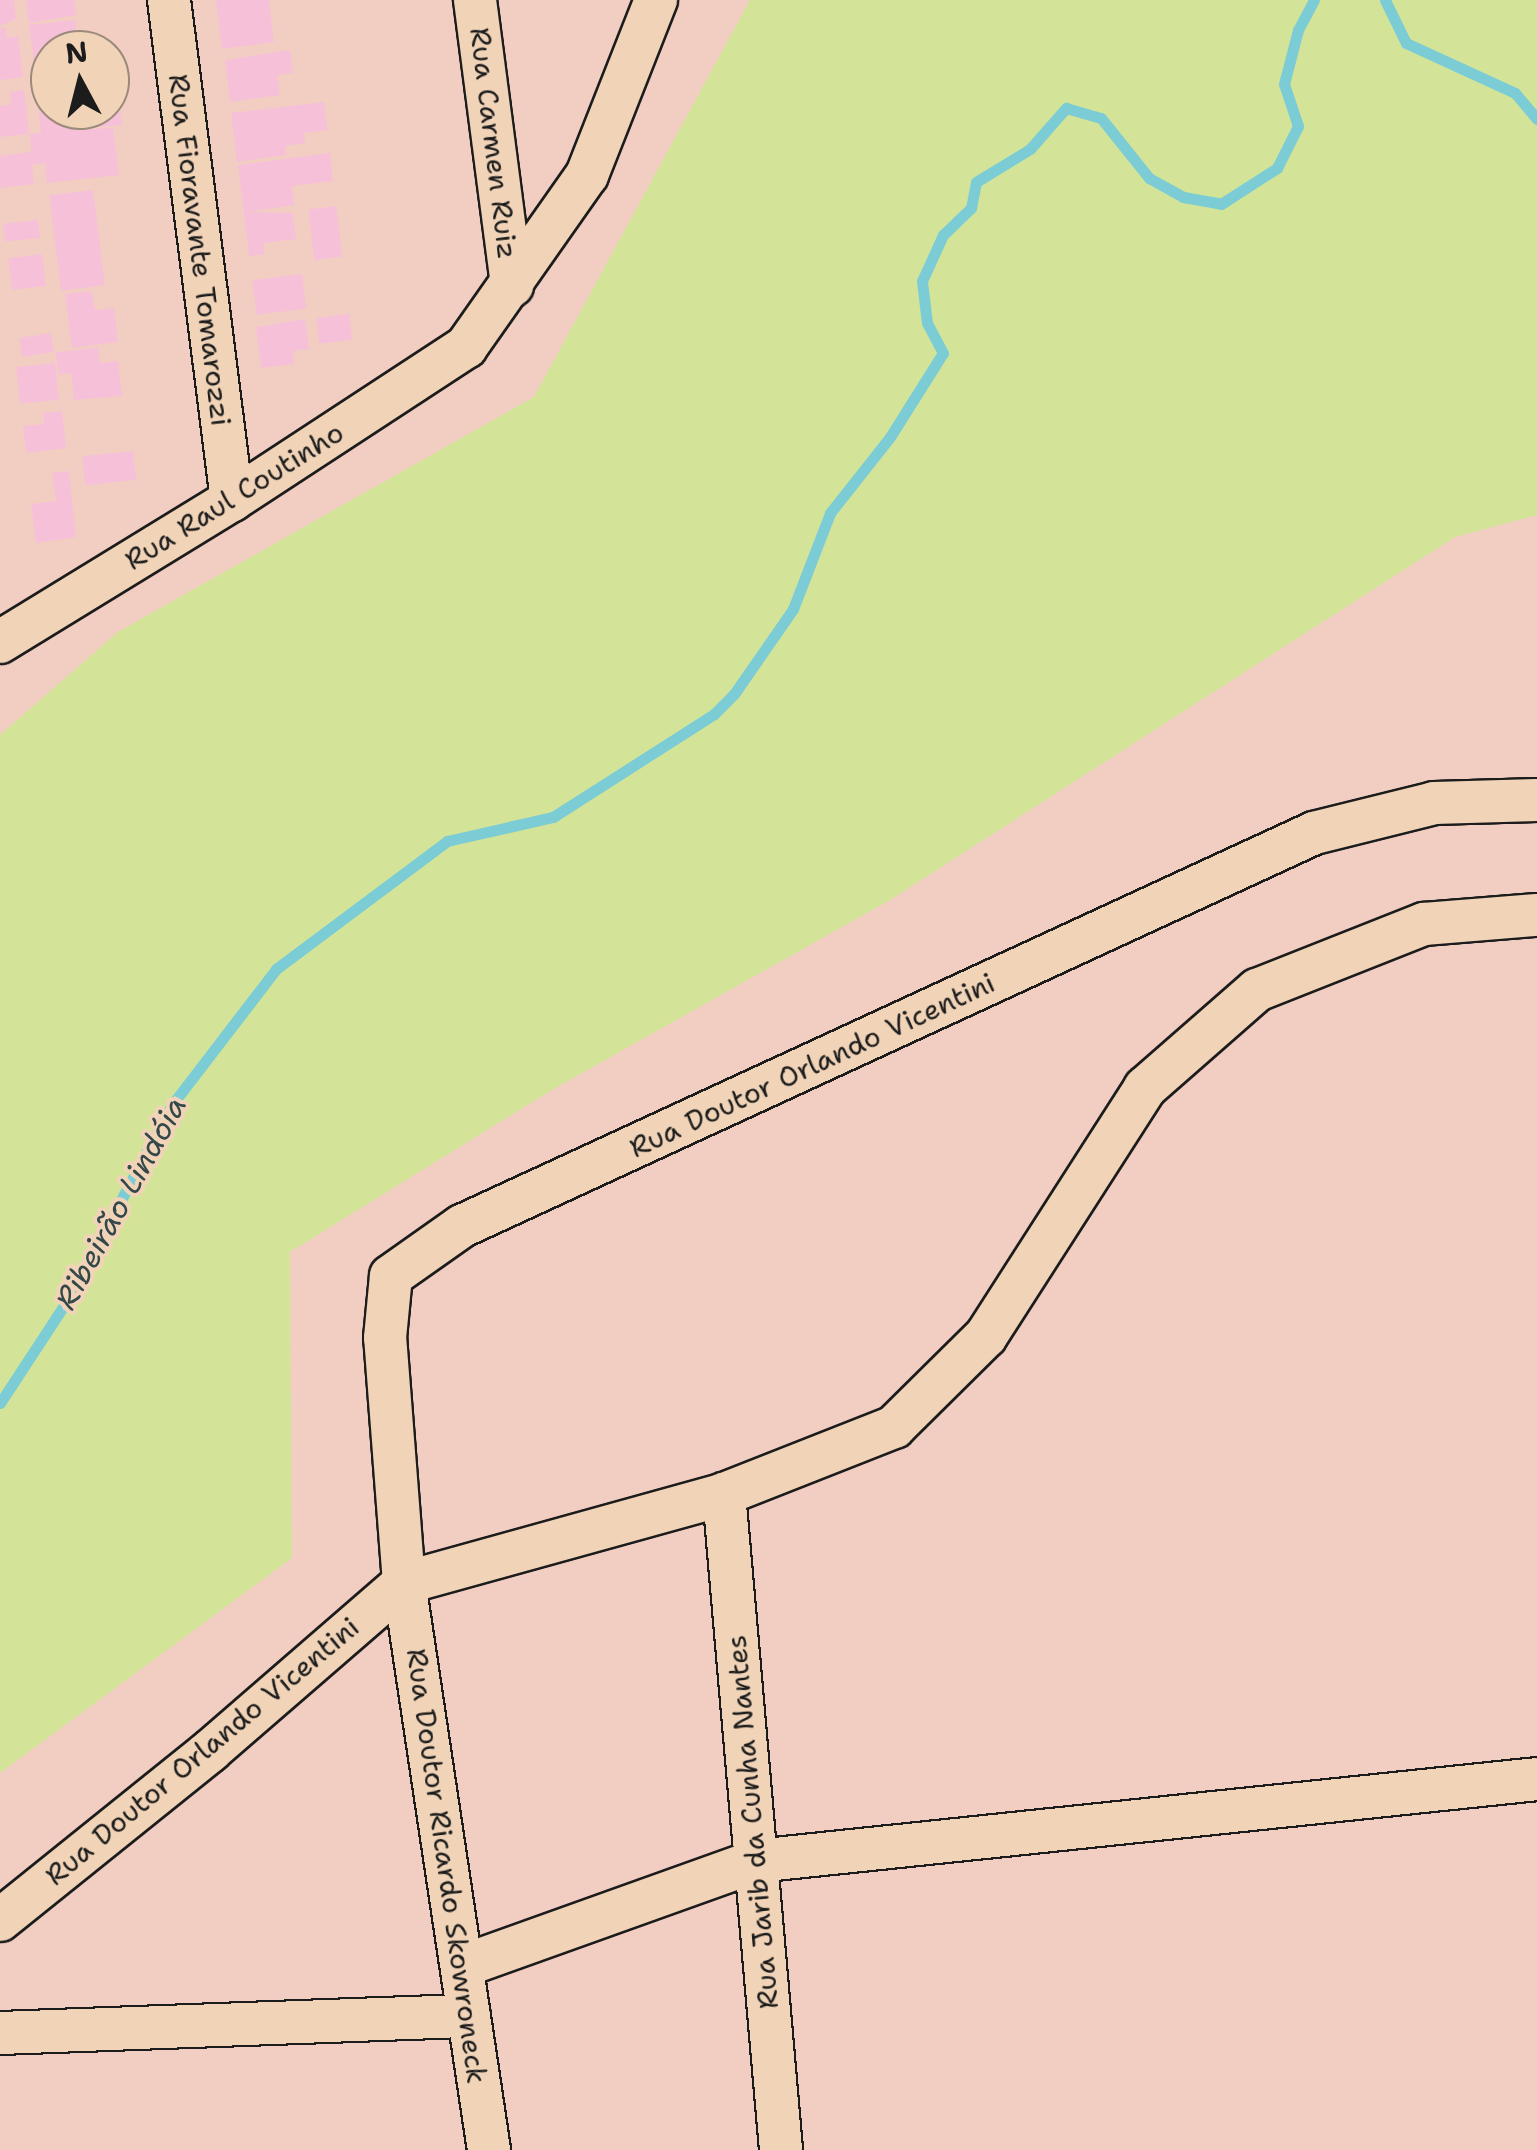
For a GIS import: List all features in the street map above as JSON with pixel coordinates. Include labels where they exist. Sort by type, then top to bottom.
[{"type":"street","name":"Rua Fioravante Tomarozzi","points":[[169,0],[232,500]]},
{"type":"street","name":"Rua Carmen Ruiz","points":[[475,0],[512,286]]},
{"type":"street","name":"Rua Raul Coutinho","points":[[0,642],[232,500],[466,347],[587,175],[656,0]]},
{"type":"street","name":"Rua Doutor Orlando Vicentini","points":[[404,1583],[385,1338],[391,1276],[423,1251],[480,1218],[1314,833],[1434,803],[1537,800]]},
{"type":"street","name":"Rua Doutor Orlando Vicentini","points":[[0,1920],[210,1751],[404,1583],[724,1494],[894,1428],[986,1336],[1146,1088],[1257,990],[1424,924],[1537,915]]},
{"type":"street","name":"Rua Jarib da Cunha Nantes","points":[[724,1494],[781,2150]]},
{"type":"street","name":"Rua Doutor Ricardo Skowroneck","points":[[404,1583],[489,2150]]},
{"type":"street","points":[[463,1966],[756,1861],[1537,1779]]},
{"type":"street","points":[[0,2034],[470,2016]]},
{"type":"green space","points":[[750,0],[1537,0],[1537,515],[1455,537],[890,900],[550,1091],[290,1252],[292,1558],[0,1773],[0,735],[118,632],[534,397]]},
{"type":"building","points":[[0,0],[14,0],[16,19],[0,26]]},
{"type":"building","points":[[26,0],[74,0],[76,15],[29,23]]},
{"type":"building","points":[[216,0],[269,0],[274,42],[222,49]]},
{"type":"building","points":[[75,20],[76,30],[30,33],[29,25]]},
{"type":"building","points":[[0,28],[6,28],[7,38],[18,36],[23,77],[0,80]]},
{"type":"building","points":[[290,50],[293,73],[277,75],[280,95],[230,102],[225,60]]},
{"type":"building","points":[[24,90],[29,134],[0,137],[0,106],[11,105],[10,92]]},
{"type":"building","points":[[324,102],[327,130],[304,133],[305,143],[285,146],[286,155],[237,162],[231,113]]},
{"type":"building","points":[[41,130],[113,130],[119,175],[47,183],[45,163],[32,165],[34,184],[0,188],[0,156],[31,152],[30,134]]},
{"type":"building","points":[[330,153],[333,181],[292,186],[294,205],[248,212],[293,213],[296,239],[263,243],[265,254],[249,256],[238,165]]},
{"type":"building","points":[[93,190],[105,285],[61,291],[49,195]]},
{"type":"building","points":[[336,206],[342,257],[314,260],[308,209]]},
{"type":"building","points":[[38,220],[40,238],[5,242],[3,224]]},
{"type":"building","points":[[42,254],[46,286],[12,290],[8,258]]},
{"type":"building","points":[[302,274],[306,309],[257,315],[252,280]]},
{"type":"building","points":[[92,291],[95,310],[114,308],[118,342],[72,348],[65,294]]},
{"type":"building","points":[[349,314],[352,340],[319,344],[316,318]]},
{"type":"building","points":[[305,319],[309,349],[293,351],[294,364],[261,368],[256,327]]},
{"type":"building","points":[[51,333],[54,352],[22,357],[19,338]]},
{"type":"building","points":[[98,348],[100,363],[118,361],[122,396],[74,400],[71,373],[59,375],[55,352]]},
{"type":"building","points":[[55,363],[59,400],[20,404],[16,367]]},
{"type":"building","points":[[62,411],[66,448],[26,453],[23,426],[44,424],[43,413]]},
{"type":"building","points":[[133,451],[136,480],[85,485],[82,456]]},
{"type":"building","points":[[69,471],[76,537],[36,543],[31,504],[56,501],[52,473]]},
{"type":"waterway","name":"Ribeirão Lindóia","points":[[0,1403],[70,1296],[171,1106],[276,969],[447,841],[553,817],[714,714],[734,694],[793,609],[830,513],[890,437],[943,353],[927,323],[922,281],[943,235],[971,208],[976,182],[1030,149],[1066,108],[1101,118],[1149,178],[1183,197],[1221,204],[1277,168],[1298,126],[1284,84],[1298,30],[1314,0]]},
{"type":"waterway","name":"Ribeirão Lindóia","points":[[1385,0],[1406,43],[1515,93],[1537,119]]}]
